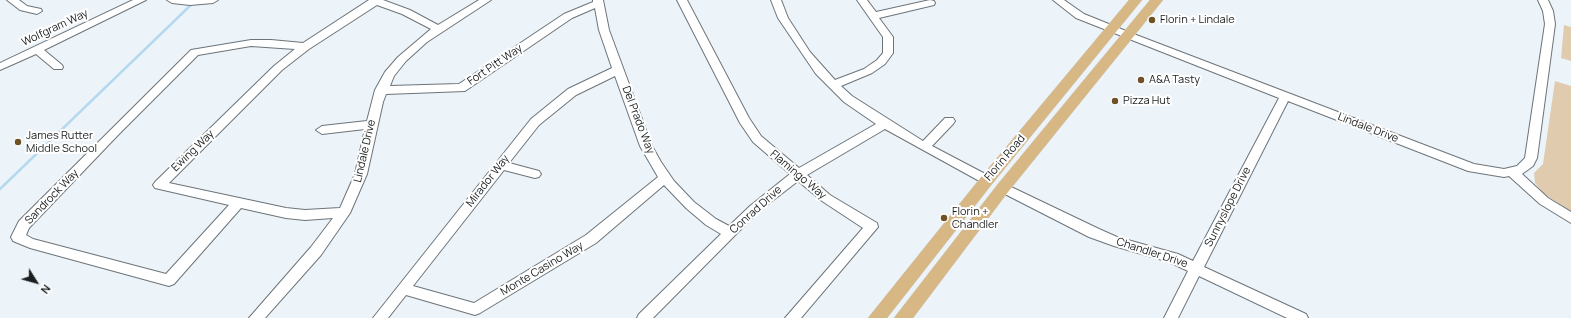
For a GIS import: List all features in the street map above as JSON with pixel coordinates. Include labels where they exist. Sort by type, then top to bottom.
[{"type":"main road","name":"Florin Road","points":[[877,318],[987,180],[1136,0]]},
{"type":"main road","name":"Florin Road","points":[[902,318],[1002,188],[1156,0]]},
{"type":"main road","points":[[999,166],[1002,188]]},
{"type":"main road","points":[[987,180],[992,202]]},
{"type":"street","points":[[12,0],[24,8],[37,11]]},
{"type":"street","name":"Wolfgram Way","points":[[0,67],[142,0]]},
{"type":"street","points":[[177,1],[213,0]]},
{"type":"street","points":[[375,0],[406,12],[438,29]]},
{"type":"street","name":"Ewing Way","points":[[344,213],[296,214],[158,185],[265,80],[305,47],[351,18],[375,0]]},
{"type":"street","name":"Lindale Drive","points":[[256,318],[316,251],[344,213],[356,191],[381,90],[389,75],[402,59],[438,29],[486,0]]},
{"type":"street","name":"Flamingo Way","points":[[682,0],[748,127],[768,150],[826,198],[872,227],[792,318]]},
{"type":"street","points":[[776,0],[782,18],[806,54],[820,72],[835,84],[848,99],[924,148],[987,180]]},
{"type":"street","points":[[835,84],[868,71],[881,62],[888,53],[888,37],[862,0]]},
{"type":"street","name":"Lindale Drive","points":[[1058,0],[1080,16],[1127,35],[1472,168],[1494,173],[1512,172],[1525,167],[1531,158],[1550,24],[1548,11],[1543,0]]},
{"type":"street","name":"Del Prado Way","points":[[598,2],[604,30],[646,146],[665,178],[690,205],[710,222],[730,233]]},
{"type":"street","name":"Fort Pitt Way","points":[[381,90],[461,88],[568,16],[598,2]]},
{"type":"street","points":[[873,16],[930,3]]},
{"type":"street","name":"Sandrock Way","points":[[238,202],[169,280],[30,243],[18,237],[24,225],[115,131],[195,52],[251,43],[277,43],[305,47]]},
{"type":"street","points":[[37,50],[58,67]]},
{"type":"street","name":"Mirador Way","points":[[380,318],[530,128],[552,106],[586,84],[618,70]]},
{"type":"street","name":"Sunnyslope Drive","points":[[1171,318],[1285,96]]},
{"type":"street","points":[[924,148],[949,121]]},
{"type":"street","points":[[322,130],[372,124]]},
{"type":"street","name":"Conrad Drive","points":[[644,318],[754,209],[798,175],[885,124]]},
{"type":"street","points":[[501,165],[535,174]]},
{"type":"street","points":[[1512,172],[1544,201],[1571,218]]},
{"type":"street","name":"Monte Casino Way","points":[[403,289],[475,309],[591,239],[665,178]]},
{"type":"street","name":"Chandler Drive","points":[[1002,188],[1104,237],[1173,258],[1197,268],[1301,318]]},
{"type":"shaded area","points":[[1564,25],[1571,27],[1571,61],[1561,58]]},
{"type":"shaded area","points":[[1555,81],[1571,86],[1571,211],[1544,194],[1535,183],[1534,173],[1543,164]]},
{"type":"waterway","points":[[0,189],[196,0]]},
{"type":"place","name":"Florin + Lindale","points":[[1152,20]]},
{"type":"place","name":"A&A Tasty","points":[[1141,80]]},
{"type":"place","name":"Pizza Hut","points":[[1115,101]]},
{"type":"place","name":"James Rutter Middle School","points":[[18,142]]},
{"type":"place","name":"Florin + Chandler","points":[[944,218]]}]
